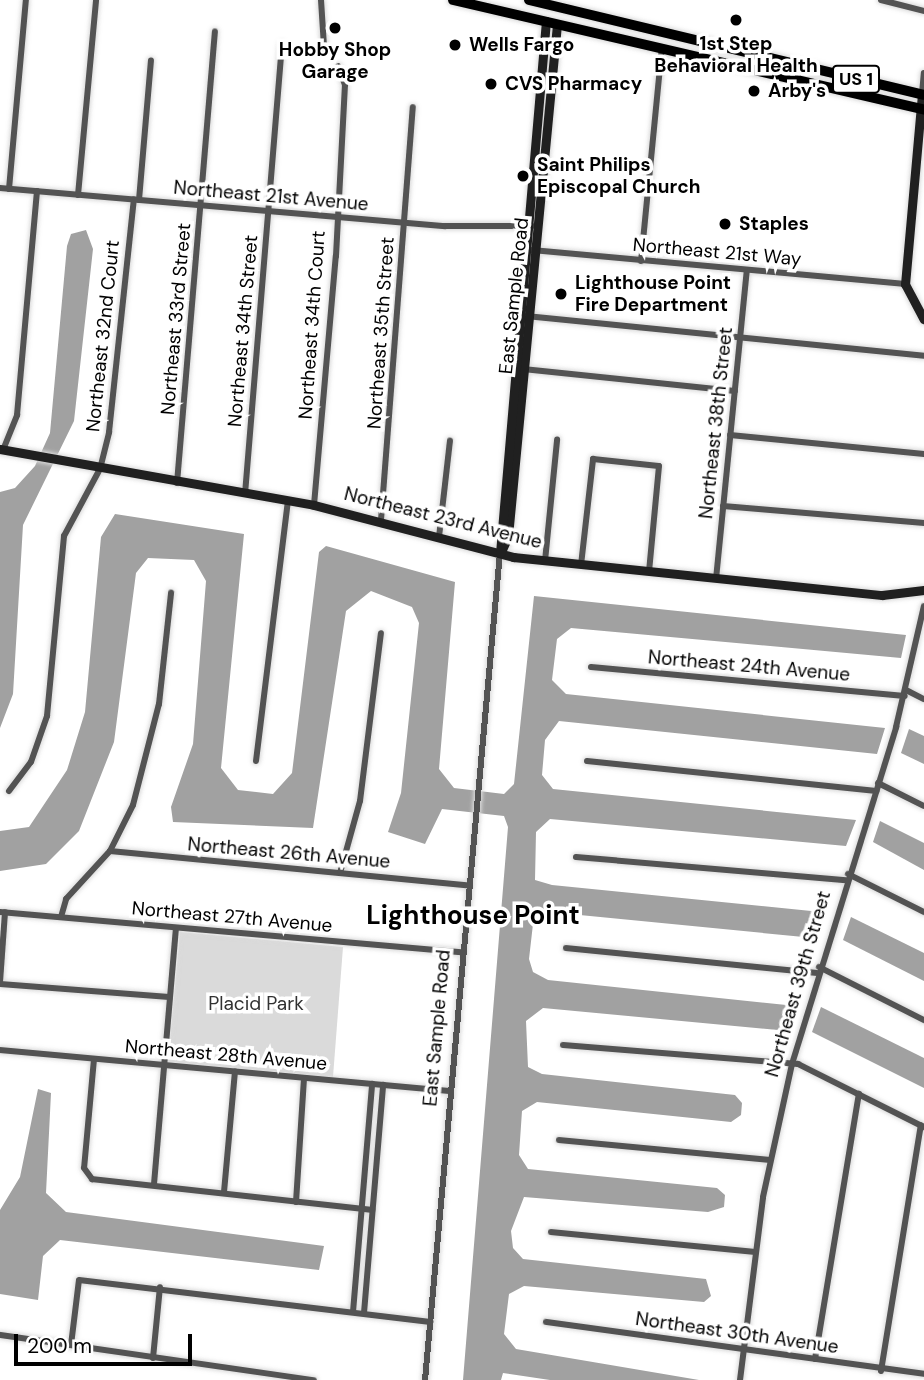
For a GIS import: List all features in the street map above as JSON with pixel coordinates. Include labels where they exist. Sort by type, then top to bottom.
[{"type":"main road","name":"US 1","points":[[453,0],[922,109]]},
{"type":"main road","name":"US 1","points":[[529,0],[561,4],[751,54],[923,94]]},
{"type":"main road","name":"East Sample Road","points":[[548,3],[551,22]]},
{"type":"main road","name":"East Sample Road","points":[[551,22],[561,4]]},
{"type":"main road","points":[[697,56],[719,46]]},
{"type":"main road","points":[[722,62],[751,54]]},
{"type":"street","points":[[9,189],[26,0]]},
{"type":"street","points":[[78,195],[96,0]]},
{"type":"street","points":[[321,0],[324,47]]},
{"type":"street","points":[[883,0],[924,11]]},
{"type":"street","name":"East Sample Road","points":[[425,1380],[466,886],[532,250],[534,181],[551,22]]},
{"type":"street","name":"East Sample Road","points":[[534,226],[543,189],[551,22]]},
{"type":"street","name":"Northeast 33rd Street","points":[[177,483],[215,32]]},
{"type":"street","name":"Northeast 34th Street","points":[[245,494],[282,45]]},
{"type":"street","points":[[641,261],[662,48]]},
{"type":"street","name":"Northeast 32nd Court","points":[[9,791],[31,762],[47,716],[64,536],[100,469],[112,416],[151,61]]},
{"type":"street","name":"Northeast 34th Court","points":[[314,505],[345,85],[338,66]]},
{"type":"street","points":[[924,73],[905,284],[924,319]]},
{"type":"street","name":"Northeast 35th Street","points":[[381,520],[413,107]]},
{"type":"street","points":[[534,181],[543,189]]},
{"type":"street","name":"Northeast 21st Avenue","points":[[0,188],[403,223],[534,226]]},
{"type":"street","points":[[1,449],[17,415],[37,191]]},
{"type":"street","name":"Northeast 21st Way","points":[[532,250],[905,284]]},
{"type":"street","name":"Northeast 38th Street","points":[[716,579],[747,271]]},
{"type":"street","points":[[525,316],[924,355]]},
{"type":"street","points":[[519,368],[735,391]]},
{"type":"street","points":[[730,435],[924,454]]},
{"type":"street","points":[[439,537],[450,440]]},
{"type":"street","points":[[545,561],[557,440]]},
{"type":"street","name":"Northeast 23rd Avenue","points":[[1,449],[63,463],[314,505],[381,520],[500,553],[545,561],[882,594],[924,590]]},
{"type":"street","points":[[581,565],[593,459],[659,466],[649,572]]},
{"type":"street","points":[[257,761],[288,500]]},
{"type":"street","points":[[723,506],[924,523]]},
{"type":"street","points":[[61,917],[66,899],[110,851],[148,758],[171,593]]},
{"type":"street","name":"Northeast 39th Street","points":[[740,1380],[755,1252],[770,1160],[799,1034],[896,727],[913,665],[924,606]]},
{"type":"street","points":[[340,873],[360,801],[381,633]]},
{"type":"street","name":"Northeast 24th Avenue","points":[[591,667],[905,693],[924,699]]},
{"type":"street","points":[[587,761],[876,791]]},
{"type":"street","points":[[878,783],[924,806]]},
{"type":"street","name":"Northeast 26th Avenue","points":[[110,851],[466,886]]},
{"type":"street","points":[[576,857],[847,877],[924,912]]},
{"type":"street","points":[[2,912],[0,983],[170,997]]},
{"type":"street","name":"Northeast 27th Avenue","points":[[2,912],[461,952]]},
{"type":"street","points":[[154,1184],[176,928]]},
{"type":"street","points":[[566,948],[818,970],[924,1020]]},
{"type":"street","points":[[564,1045],[792,1064],[923,1126],[881,1371]]},
{"type":"street","name":"Northeast 28th Avenue","points":[[0,1050],[449,1091]]},
{"type":"street","points":[[94,1059],[88,1175],[373,1210]]},
{"type":"street","points":[[224,1192],[235,1072]]},
{"type":"street","points":[[296,1202],[304,1079]]},
{"type":"street","points":[[353,1312],[372,1084]]},
{"type":"street","points":[[364,1313],[383,1085]]},
{"type":"street","points":[[815,1359],[831,1230],[859,1094]]},
{"type":"street","points":[[559,1140],[770,1160]]},
{"type":"street","points":[[551,1232],[755,1252]]},
{"type":"street","points":[[71,1345],[79,1280],[160,1287],[430,1322]]},
{"type":"street","points":[[153,1357],[160,1287]]},
{"type":"street","name":"Northeast 30th Avenue","points":[[546,1322],[815,1359],[881,1371],[924,1374]]},
{"type":"street","points":[[0,1335],[314,1380]]},
{"type":"green space","name":"Placid Park","points":[[180,932],[343,947],[333,1077],[168,1062]]},
{"type":"shaded area","points":[[86,230],[93,249],[74,421],[23,525],[13,694],[0,728],[0,492],[15,488],[35,466],[50,433],[67,246],[71,234]]},
{"type":"shaded area","points":[[115,514],[244,534],[221,768],[238,790],[273,794],[292,773],[319,552],[326,546],[455,582],[439,769],[454,788],[504,794],[514,784],[534,596],[906,635],[901,658],[571,628],[557,639],[552,680],[566,694],[885,728],[877,754],[559,721],[545,740],[542,775],[553,789],[856,820],[846,846],[550,819],[536,832],[535,880],[552,885],[821,912],[814,938],[549,912],[533,924],[529,959],[533,972],[548,980],[796,1006],[788,1031],[543,1008],[526,1021],[528,1067],[542,1074],[735,1095],[742,1103],[741,1115],[731,1122],[537,1102],[522,1111],[519,1155],[528,1169],[717,1188],[725,1195],[724,1207],[708,1212],[524,1197],[511,1231],[513,1248],[523,1259],[706,1279],[711,1296],[704,1302],[524,1286],[509,1294],[504,1334],[516,1349],[699,1380],[550,1380],[503,1373],[501,1380],[463,1380],[508,827],[504,816],[442,809],[425,844],[388,832],[401,793],[419,623],[412,607],[371,591],[346,611],[313,828],[173,822],[171,807],[193,744],[206,581],[194,560],[148,558],[136,573],[114,742],[79,831],[46,864],[0,871],[0,831],[29,827],[67,770],[85,712],[101,537]]},
{"type":"shaded area","points":[[909,729],[924,736],[924,764],[901,753]]},
{"type":"shaded area","points":[[880,821],[924,843],[924,870],[873,842]]},
{"type":"shaded area","points":[[851,917],[924,953],[924,981],[843,940]]},
{"type":"shaded area","points":[[821,1007],[924,1058],[924,1088],[812,1032]]},
{"type":"shaded area","points":[[38,1089],[51,1093],[46,1193],[66,1212],[324,1246],[319,1270],[60,1240],[43,1256],[38,1300],[0,1294],[0,1210],[20,1177]]},
{"type":"place","name":"1st Step Behavioral Health","points":[[736,20]]},
{"type":"place","name":"Hobby Shop Garage","points":[[335,28]]},
{"type":"place","name":"Wells Fargo","points":[[455,45]]},
{"type":"place","name":"CVS Pharmacy","points":[[491,84]]},
{"type":"place","name":"Arby's","points":[[754,91]]},
{"type":"place","name":"Saint Philips Episcopal Church","points":[[523,176]]},
{"type":"place","name":"Staples","points":[[725,224]]},
{"type":"place","name":"Lighthouse Point Fire Department","points":[[561,294]]},
{"type":"district","name":"Lighthouse Point","points":[[473,916]]}]
